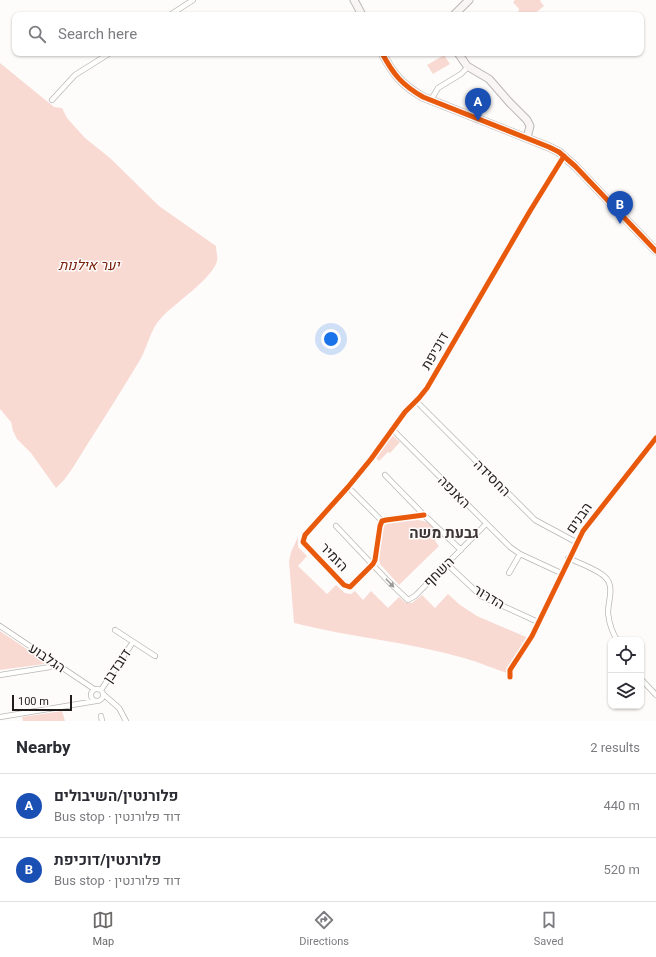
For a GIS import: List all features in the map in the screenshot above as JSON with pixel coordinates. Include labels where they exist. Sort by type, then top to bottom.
[{"type":"street","points":[[175,12],[193,0]]},
{"type":"street","points":[[354,0],[360,12]]},
{"type":"street","points":[[457,12],[469,0]]},
{"type":"street","points":[[52,100],[74,75],[105,56]]},
{"type":"street","points":[[384,56],[393,73],[412,91],[549,147],[564,156],[656,251]]},
{"type":"street","points":[[460,56],[468,67],[489,79],[510,103],[528,120],[530,126],[527,138]]},
{"type":"street","points":[[431,100],[438,88],[461,74],[468,67]]},
{"type":"street","name":"דוכיפת","points":[[303,542],[305,535],[348,487],[405,412],[430,383],[530,211],[564,156]]},
{"type":"street","name":"החסידה","points":[[416,401],[535,520],[576,542]]},
{"type":"street","name":"האנפה","points":[[392,429],[510,547],[520,554],[562,573]]},
{"type":"street","name":"הבנים","points":[[510,677],[510,670],[528,643],[568,558],[588,522],[656,438]]},
{"type":"street","points":[[385,475],[461,550]]},
{"type":"street","points":[[348,487],[382,521],[424,515]]},
{"type":"street","name":"הזמיר","points":[[303,542],[347,587],[352,585],[372,564],[376,556],[382,521]]},
{"type":"street","name":"השחף","points":[[372,564],[408,600],[415,596],[486,524]]},
{"type":"street","points":[[336,526],[372,564]]},
{"type":"street","points":[[509,573],[520,554]]},
{"type":"street","points":[[568,558],[600,574],[608,581],[611,590],[609,620],[616,637]]},
{"type":"street","name":"הדרור","points":[[447,564],[481,596],[538,622]]},
{"type":"street","name":"הגלבוע","points":[[0,626],[94,689]]},
{"type":"street","name":"דובדבן","points":[[115,630],[155,656]]},
{"type":"street","name":"דובדבן","points":[[102,692],[133,642]]},
{"type":"street","points":[[0,675],[50,667],[54,662]]},
{"type":"street","points":[[644,682],[656,695]]},
{"type":"street","points":[[83,703],[91,696],[94,689],[102,692],[121,711],[126,721]]},
{"type":"street","points":[[0,717],[98,701],[103,698],[102,692]]},
{"type":"street","points":[[91,696],[92,699],[98,701],[112,703]]},
{"type":"green space","points":[[515,0],[541,0],[540,1],[544,6],[537,12],[518,12],[519,9],[513,2]]},
{"type":"green space","points":[[442,56],[445,56],[450,64],[433,74],[427,65]]},
{"type":"green space","name":"יער אילנות","points":[[0,63],[54,107],[62,108],[67,118],[85,138],[110,158],[159,206],[216,246],[217,261],[214,268],[201,283],[158,322],[152,332],[143,355],[132,374],[72,469],[56,488],[31,453],[17,439],[11,422],[0,409]]},
{"type":"green space","points":[[393,436],[400,442],[390,453],[388,452],[379,461],[376,456],[390,437]]},
{"type":"green space","points":[[418,520],[428,522],[441,535],[435,541],[439,546],[399,585],[380,564],[379,558],[384,525],[391,521]]},
{"type":"green space","points":[[298,537],[298,547],[307,556],[298,566],[327,594],[336,585],[345,593],[351,594],[355,591],[363,600],[371,591],[388,608],[399,597],[406,603],[412,603],[422,595],[435,608],[448,594],[460,605],[477,616],[533,640],[510,674],[443,652],[294,623],[289,561],[291,552]]},
{"type":"green space","points":[[0,631],[43,660],[44,664],[0,670]]},
{"type":"green space","points":[[62,711],[65,721],[23,721],[22,717]]},
{"type":"cycle path","points":[[384,56],[399,78],[409,88],[423,97],[559,152],[575,166],[656,251]]},
{"type":"cycle path","points":[[424,515],[382,521],[375,560],[373,564],[350,587],[344,585],[303,542],[305,535],[348,487],[371,459],[405,412],[427,388],[530,211],[564,156]]},
{"type":"cycle path","points":[[510,677],[510,670],[532,636],[583,531],[656,438]]},
{"type":"place","name":"פלורנטין/השיבולים","points":[[478,121]]},
{"type":"place","name":"פלורנטין/דוכיפת","points":[[620,224]]},
{"type":"district","name":"גבעת משה","points":[[444,533]]}]
